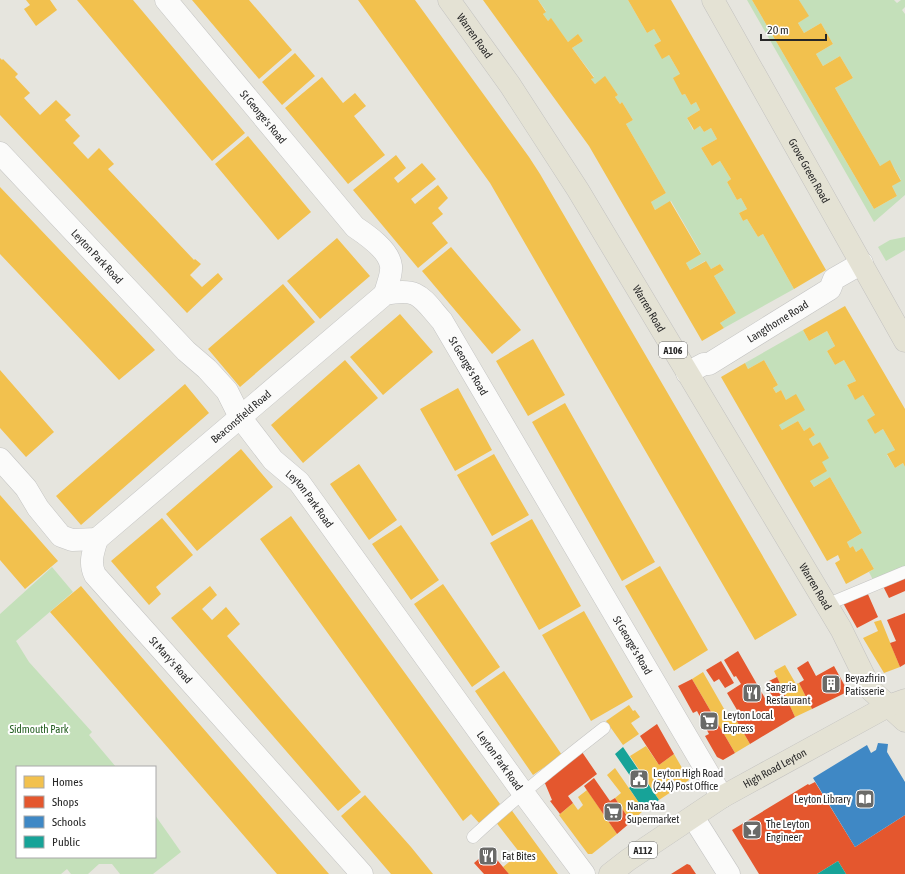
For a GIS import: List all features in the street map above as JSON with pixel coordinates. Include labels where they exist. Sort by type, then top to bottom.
[{"type":"main road","name":"Warren Road","points":[[449,0],[510,85],[578,190],[841,629],[872,690],[897,703]]},
{"type":"main road","name":"Grove Green Road","points":[[713,0],[905,341]]},
{"type":"main road","name":"High Road Leyton","points":[[610,874],[628,860],[722,796],[897,703]]},
{"type":"main road","name":"A106","points":[[897,703],[905,722]]},
{"type":"street","name":"St George's Road","points":[[166,0],[354,228],[371,237],[384,251],[391,266],[391,273],[385,294],[405,291],[418,295],[442,321],[722,796]]},
{"type":"street","name":"Leyton Park Road","points":[[0,153],[186,351],[207,369],[227,391],[240,417],[273,460],[299,482],[524,794],[584,874]]},
{"type":"street","name":"Langthorne Road","points":[[687,373],[704,364],[709,364],[830,289],[834,279],[862,263]]},
{"type":"street","name":"Beaconsfield Road","points":[[97,539],[385,294]]},
{"type":"street","points":[[0,459],[26,488],[38,508],[61,536],[72,540],[97,539]]},
{"type":"street","name":"St Mary's Road","points":[[97,539],[92,562],[92,569],[95,575],[362,874]]},
{"type":"street","points":[[693,817],[728,874]]},
{"type":"lane","points":[[826,605],[905,572]]},
{"type":"lane","points":[[473,837],[508,805],[524,794],[535,782],[604,728]]},
{"type":"green space","points":[[538,0],[628,0],[647,33],[654,29],[661,41],[654,45],[662,58],[669,55],[680,74],[682,95],[685,94],[691,105],[696,102],[700,110],[687,118],[693,130],[700,126],[704,132],[711,128],[717,139],[701,148],[712,166],[720,161],[731,179],[727,182],[737,200],[741,198],[747,209],[739,213],[743,221],[747,219],[758,237],[763,234],[794,289],[724,328],[720,323],[736,313],[714,276],[724,270],[720,264],[711,269],[705,261],[690,270],[686,263],[701,253],[671,201],[655,210],[651,202],[666,193],[626,124],[633,120],[622,102],[620,104],[615,97],[618,95],[605,77],[595,84],[591,79],[594,77],[572,48],[583,41],[578,35],[568,42],[551,19],[548,21],[543,14],[546,11]]},
{"type":"green space","points":[[747,0],[752,0],[874,209],[897,196],[892,186],[901,180],[890,161],[880,166],[835,88],[853,78],[840,56],[823,66],[816,54],[833,44],[821,23],[804,33],[798,23],[808,16],[799,0],[894,0],[897,3],[901,0],[905,0],[905,7],[902,10],[905,14],[905,195],[874,222]]},
{"type":"green space","points":[[905,237],[905,250],[886,261],[878,247],[890,240]]},
{"type":"green space","points":[[803,330],[809,341],[827,331],[835,346],[827,351],[835,365],[844,360],[856,381],[847,385],[855,399],[863,395],[875,415],[875,434],[883,429],[895,450],[887,455],[895,468],[903,463],[905,467],[905,566],[873,580],[869,572],[874,569],[862,548],[856,552],[853,546],[850,548],[847,542],[862,533],[830,477],[814,487],[810,481],[822,462],[820,442],[813,446],[809,439],[815,435],[810,427],[804,431],[798,421],[782,430],[779,425],[786,400],[781,390],[776,393],[773,388],[778,385],[764,360],[748,369],[745,363]]},
{"type":"green space","name":"Sidmouth Park","points":[[52,567],[73,592],[16,641],[29,662],[92,732],[89,735],[115,766],[16,766],[16,858],[156,858],[156,816],[181,852],[153,874],[120,874],[112,864],[99,864],[88,874],[71,874],[67,869],[61,874],[0,874],[0,614]]},
{"type":"building: Homes","points":[[26,0],[50,0],[57,10],[36,26],[24,9],[30,5]]},
{"type":"building: Homes","points":[[77,0],[133,0],[245,133],[212,161]]},
{"type":"building: Homes","points":[[192,0],[249,0],[292,50],[259,79]]},
{"type":"building: Homes","points":[[358,0],[415,0],[529,157],[797,615],[755,640],[490,183]]},
{"type":"building: Homes","points":[[483,0],[538,0],[546,12],[543,14],[548,21],[551,18],[568,42],[578,34],[583,41],[572,48],[594,78],[591,79],[595,84],[605,76],[618,95],[615,97],[620,104],[622,102],[633,120],[626,124],[666,193],[651,202],[655,210],[670,201],[701,254],[686,263],[690,270],[706,261],[711,269],[720,264],[724,270],[714,276],[736,313],[720,323],[724,328],[702,341],[589,146]]},
{"type":"building: Homes","points":[[628,0],[671,0],[826,270],[794,289],[763,234],[758,237],[747,219],[743,221],[739,213],[747,209],[741,198],[737,200],[727,182],[731,179],[720,161],[712,166],[701,148],[717,139],[711,128],[704,132],[700,126],[694,130],[687,118],[700,110],[696,102],[691,105],[685,94],[682,95],[673,78],[680,74],[669,55],[662,59],[654,45],[661,41],[654,29],[647,33]]},
{"type":"building: Homes","points":[[752,0],[799,0],[809,16],[798,23],[804,33],[821,23],[833,44],[816,54],[823,66],[840,56],[853,78],[835,88],[880,166],[890,160],[901,181],[892,186],[897,196],[874,209]]},
{"type":"building: Homes","points":[[295,53],[315,76],[282,105],[262,82]]},
{"type":"building: Homes","points":[[0,58],[2,60],[3,59],[18,74],[15,77],[30,93],[24,98],[40,115],[56,100],[71,115],[65,120],[80,136],[73,143],[88,159],[99,148],[114,164],[108,169],[194,260],[195,259],[201,264],[190,275],[202,287],[218,273],[223,279],[187,313],[0,115]]},
{"type":"building: Homes","points":[[322,77],[343,103],[355,93],[366,106],[354,116],[385,155],[348,184],[285,108]]},
{"type":"building: Homes","points":[[248,136],[311,212],[278,240],[215,164]]},
{"type":"building: Homes","points":[[396,155],[406,168],[394,178],[398,183],[422,163],[436,179],[411,199],[415,204],[438,185],[448,198],[438,208],[443,214],[432,223],[448,243],[418,268],[353,190]]},
{"type":"building: Homes","points":[[0,187],[155,350],[119,380],[0,254]]},
{"type":"building: Homes","points":[[337,238],[370,276],[320,319],[287,281]]},
{"type":"building: Homes","points":[[451,247],[521,330],[492,354],[422,271]]},
{"type":"building: Homes","points":[[283,284],[315,322],[240,387],[208,349]]},
{"type":"building: Homes","points":[[845,306],[905,409],[905,467],[903,463],[895,468],[887,454],[895,450],[883,429],[875,434],[867,420],[875,415],[863,395],[855,400],[847,385],[856,381],[844,360],[835,365],[827,351],[835,346],[827,331],[809,341],[803,330]]},
{"type":"building: Homes","points":[[400,314],[433,352],[383,395],[350,357]]},
{"type":"building: Homes","points":[[533,339],[565,395],[528,416],[496,361]]},
{"type":"building: Homes","points":[[345,360],[378,398],[303,463],[271,425]]},
{"type":"building: Homes","points":[[764,360],[778,385],[773,388],[776,393],[781,390],[786,400],[796,394],[805,410],[779,425],[782,430],[798,421],[804,431],[810,427],[815,435],[809,439],[813,446],[820,442],[829,458],[822,462],[827,471],[810,481],[814,487],[830,477],[862,533],[847,542],[850,548],[853,546],[856,552],[862,548],[874,569],[846,584],[835,563],[840,560],[838,555],[827,561],[721,377],[745,363],[748,369]]},
{"type":"building: Homes","points":[[0,370],[54,432],[26,457],[0,428]]},
{"type":"building: Homes","points":[[185,384],[209,413],[81,525],[56,496]]},
{"type":"building: Homes","points":[[458,388],[492,450],[455,471],[420,409]]},
{"type":"building: Homes","points":[[565,403],[655,562],[622,581],[532,422]]},
{"type":"building: Homes","points":[[241,449],[273,487],[197,551],[166,514]]},
{"type":"building: Homes","points":[[494,454],[529,515],[492,536],[457,475]]},
{"type":"building: Homes","points":[[359,464],[397,520],[369,540],[330,484]]},
{"type":"building: Homes","points":[[0,495],[58,561],[25,589],[0,560]]},
{"type":"building: Homes","points":[[291,516],[500,804],[480,824],[471,814],[463,821],[260,539]]},
{"type":"building: Homes","points":[[162,518],[193,555],[156,587],[161,594],[149,605],[111,561]]},
{"type":"building: Homes","points":[[532,519],[581,606],[539,630],[490,543]]},
{"type":"building: Homes","points":[[401,525],[439,580],[411,600],[372,544]]},
{"type":"building: Homes","points":[[660,566],[708,650],[674,671],[625,586]]},
{"type":"building: Homes","points":[[443,584],[500,667],[472,687],[414,604]]},
{"type":"building: Homes","points":[[81,586],[329,874],[277,874],[50,612]]},
{"type":"building: Homes","points":[[210,586],[217,595],[202,609],[212,620],[226,607],[240,624],[227,636],[361,792],[338,811],[171,618]]},
{"type":"building: Homes","points":[[584,611],[633,697],[591,721],[542,635]]},
{"type":"building: Homes","points":[[881,620],[900,667],[884,673],[863,638],[878,631],[874,622]]},
{"type":"building: Homes","points":[[785,665],[796,684],[799,683],[812,709],[795,717],[774,671]]},
{"type":"building: Homes","points":[[504,671],[562,755],[533,775],[475,691]]},
{"type":"building: Homes","points":[[703,672],[731,721],[735,718],[750,744],[735,753],[692,679]]},
{"type":"building: Homes","points":[[629,705],[640,717],[631,723],[639,734],[623,745],[606,721]]},
{"type":"building: Homes","points":[[646,746],[659,765],[674,754],[689,780],[659,800],[630,756]]},
{"type":"building: Homes","points":[[615,768],[644,810],[631,822],[615,798],[621,793],[607,775]]},
{"type":"building: Homes","points":[[587,790],[617,834],[592,854],[588,854],[559,815],[573,803],[578,810],[583,805],[578,797]]},
{"type":"building: Homes","points":[[365,795],[433,874],[391,874],[341,816]]},
{"type":"building: Homes","points":[[510,808],[558,874],[509,874],[503,867],[520,853],[495,821]]},
{"type":"building: Shops","points":[[905,576],[905,591],[889,598],[883,586]]},
{"type":"building: Shops","points":[[867,592],[878,617],[857,628],[843,603]]},
{"type":"building: Shops","points":[[905,613],[905,664],[900,667],[890,643],[896,641],[887,620]]},
{"type":"building: Shops","points":[[738,651],[766,700],[772,696],[765,683],[777,677],[795,717],[750,744],[735,718],[740,715],[727,693],[741,684],[736,676],[734,677],[724,660]]},
{"type":"building: Shops","points":[[721,661],[734,683],[725,688],[719,679],[714,682],[706,670]]},
{"type":"building: Shops","points":[[808,661],[816,676],[834,666],[846,688],[845,693],[812,709],[799,683],[804,680],[797,668]]},
{"type":"building: Shops","name":"Leyton Local Express","points":[[692,679],[735,753],[723,760],[717,757],[705,736],[709,734],[697,711],[693,713],[678,686]]},
{"type":"building: Shops","points":[[657,724],[674,754],[659,765],[640,736]]},
{"type":"building: Shops","points":[[582,752],[597,774],[568,796],[573,803],[560,814],[550,801],[552,800],[544,781]]},
{"type":"building: Shops","name":"Nana Yaa Supermarket","points":[[594,778],[610,801],[615,798],[631,822],[617,834],[584,786]]},
{"type":"building: Shops","points":[[815,782],[855,847],[905,815],[905,874],[846,874],[838,861],[817,874],[759,874],[732,830],[808,784],[809,785]]},
{"type":"building: Shops","name":"Fat Bites","points":[[489,850],[509,874],[484,874],[474,863]]},
{"type":"building: Shops","points":[[687,864],[690,865],[696,874],[671,874]]},
{"type":"building: Schools","name":"Leyton Library","points":[[878,743],[888,744],[887,752],[905,782],[905,815],[855,847],[813,778],[867,745],[871,753],[876,750]]},
{"type":"building: Public","name":"Leyton High Road (244) Post Office","points":[[623,747],[659,800],[644,810],[629,788],[635,783],[615,754]]},
{"type":"building: Public","points":[[838,861],[846,874],[817,874]]},
{"type":"place","name":"Beyazfirin Patisserie","points":[[831,684]]},
{"type":"place","name":"Sangria Restaurant","points":[[752,693]]},
{"type":"place","name":"Leyton Local Express","points":[[709,721]]},
{"type":"place","name":"Leyton High Road (244) Post Office","points":[[639,779]]},
{"type":"place","name":"Leyton Library","points":[[865,799]]},
{"type":"place","name":"Nana Yaa Supermarket","points":[[613,812]]},
{"type":"place","name":"The Leyton Engineer","points":[[752,830]]},
{"type":"place","name":"Fat Bites","points":[[488,856]]}]
